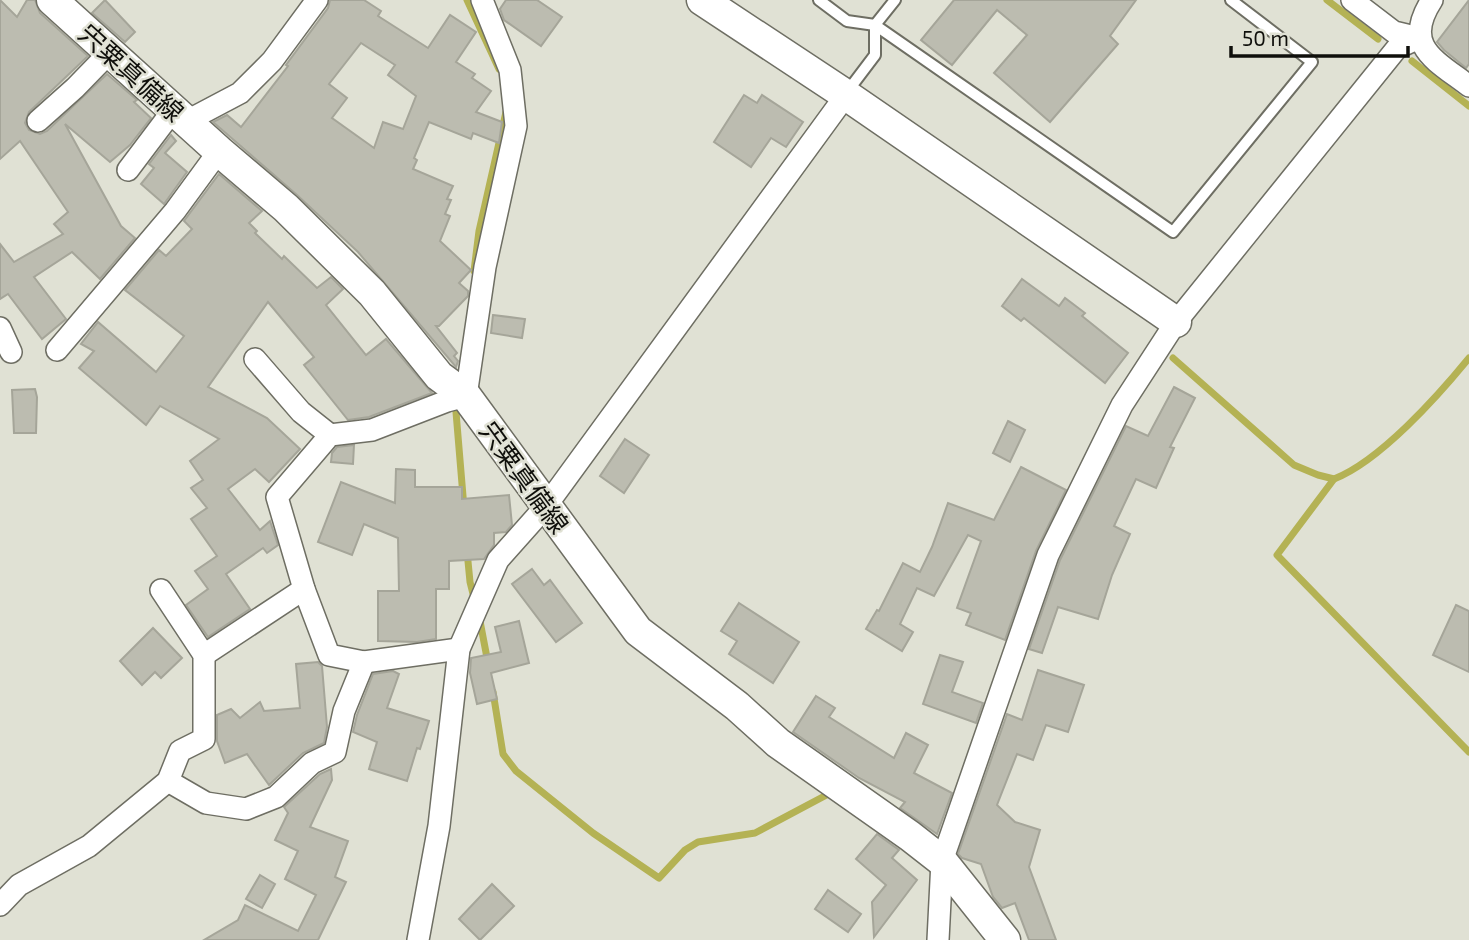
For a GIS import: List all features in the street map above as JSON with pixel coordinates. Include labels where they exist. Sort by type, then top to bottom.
[{"type":"main road","name":"宍粟真備線","points":[[52,0],[286,208],[372,293],[439,376],[466,396],[638,631],[737,706],[778,743],[942,861],[1005,940]]},
{"type":"main road","points":[[702,0],[846,95],[1176,322]]},
{"type":"street","points":[[128,170],[181,115],[240,93],[272,61],[317,0]]},
{"type":"street","points":[[459,649],[364,662],[329,655],[304,589],[277,497],[330,435],[372,429],[466,396],[485,267],[516,126],[510,70],[482,0]]},
{"type":"street","points":[[1352,0],[1394,32],[1419,37]]},
{"type":"street","points":[[1432,0],[1422,20],[1419,37],[1425,50],[1469,86]]},
{"type":"street","points":[[938,940],[942,861],[1048,555],[1122,405],[1176,322],[1397,48],[1419,37]]},
{"type":"street","points":[[38,121],[75,88],[110,51]]},
{"type":"street","points":[[418,940],[439,826],[459,649],[498,560],[546,506],[846,95]]},
{"type":"street","points":[[57,350],[175,211],[219,151]]},
{"type":"street","points":[[0,328],[12,352]]},
{"type":"street","points":[[255,359],[301,412],[330,435]]},
{"type":"street","points":[[204,655],[304,589]]},
{"type":"street","points":[[0,905],[19,885],[89,846],[168,781],[180,751],[205,739],[204,655],[161,590]]},
{"type":"street","points":[[168,781],[206,803],[246,809],[276,797],[312,763],[335,752],[344,711],[364,662]]},
{"type":"lane","points":[[819,0],[847,21],[875,24],[1172,232],[1312,62],[1231,0]]},
{"type":"lane","points":[[846,95],[875,55],[875,24],[895,0]]},
{"type":"building","points":[[0,0],[17,17],[27,0],[35,0],[40,13],[88,56],[29,112],[25,123],[29,130],[40,134],[47,131],[107,74],[137,100],[134,102],[151,118],[130,145],[110,162],[65,124],[121,226],[135,238],[100,279],[72,252],[34,277],[66,319],[42,339],[8,294],[0,299],[0,244],[14,262],[63,234],[54,224],[68,212],[20,141],[0,159]]},
{"type":"building","points":[[105,0],[135,32],[125,42],[92,13]]},
{"type":"building","points":[[330,0],[364,0],[381,11],[378,16],[428,48],[450,15],[476,32],[456,62],[475,74],[472,78],[491,91],[476,112],[502,122],[499,143],[473,133],[471,139],[429,122],[414,158],[417,160],[413,169],[453,186],[447,199],[451,200],[445,214],[450,216],[440,241],[471,270],[459,283],[468,291],[468,296],[436,326],[457,353],[454,356],[458,361],[456,367],[358,252],[213,122],[227,115],[241,127],[328,8]],"holes":[[[361,43],[395,65],[388,75],[416,96],[403,129],[383,122],[374,148],[332,118],[347,98],[329,84]]]},
{"type":"building","points":[[506,0],[537,0],[562,17],[541,46],[504,20],[500,9]]},
{"type":"building","points":[[954,0],[1136,0],[1110,36],[1118,44],[1050,122],[994,73],[1027,35],[997,10],[952,65],[921,40]]},
{"type":"building","points":[[1469,0],[1469,64],[1466,68],[1437,42]]},
{"type":"building","points":[[744,95],[757,103],[762,95],[803,122],[786,147],[771,138],[751,167],[714,142]]},
{"type":"building","points":[[171,135],[176,141],[165,153],[187,172],[164,204],[141,184],[154,168],[149,164]]},
{"type":"building","points":[[219,174],[262,211],[249,223],[257,231],[255,233],[282,259],[284,256],[317,288],[331,277],[343,289],[326,305],[366,355],[386,339],[432,393],[369,417],[348,420],[304,365],[314,357],[268,302],[208,387],[267,418],[300,449],[269,482],[255,469],[228,489],[260,530],[270,521],[278,545],[267,553],[263,548],[226,574],[250,609],[208,637],[186,605],[208,589],[195,571],[217,556],[191,519],[207,508],[191,488],[203,480],[190,461],[219,439],[160,406],[146,425],[79,368],[94,351],[81,344],[98,322],[156,372],[184,336],[125,290],[159,250],[166,256],[192,229],[184,221]]},
{"type":"building","points":[[1022,279],[1059,306],[1065,298],[1085,313],[1082,316],[1128,353],[1105,383],[1024,318],[1021,321],[1002,306]]},
{"type":"building","points":[[493,315],[525,319],[522,338],[491,333]]},
{"type":"building","points":[[1174,387],[1195,398],[1170,447],[1174,448],[1156,488],[1136,479],[1114,526],[1130,534],[1112,575],[1098,619],[1058,607],[1042,653],[1029,649],[1060,560],[1126,426],[1148,436]]},
{"type":"building","points":[[35,389],[36,433],[14,433],[12,390]]},
{"type":"building","points":[[1008,421],[1025,430],[1010,462],[993,453]]},
{"type":"building","points":[[625,439],[649,455],[624,493],[600,476]]},
{"type":"building","points":[[354,445],[353,464],[331,462],[332,453],[337,447]]},
{"type":"building","points":[[1021,467],[1066,490],[1036,551],[1005,640],[966,625],[971,613],[957,608],[981,541],[968,535],[934,596],[917,588],[900,624],[913,632],[902,651],[866,629],[877,610],[879,611],[903,563],[920,572],[948,503],[994,520]]},
{"type":"building","points":[[396,469],[415,470],[415,487],[462,487],[462,499],[509,495],[512,525],[506,532],[494,533],[494,545],[484,559],[449,561],[449,589],[436,589],[436,639],[417,642],[378,641],[378,591],[399,591],[398,538],[364,524],[352,555],[318,542],[341,482],[395,503]]},
{"type":"building","points":[[532,569],[544,585],[550,580],[582,623],[556,642],[512,584]]},
{"type":"building","points":[[739,603],[799,642],[773,683],[729,654],[737,641],[721,631]]},
{"type":"building","points":[[1456,605],[1469,611],[1469,672],[1433,655]]},
{"type":"building","points":[[519,621],[529,663],[491,673],[497,699],[477,704],[470,673],[471,658],[501,652],[495,627]]},
{"type":"building","points":[[153,628],[182,658],[161,678],[155,672],[142,685],[120,661]]},
{"type":"building","points":[[940,655],[963,662],[952,692],[983,703],[976,723],[923,704]]},
{"type":"building","points":[[318,662],[322,666],[327,727],[324,743],[303,753],[269,785],[247,754],[225,763],[217,741],[217,715],[231,709],[240,718],[260,702],[264,711],[300,708],[296,664]]},
{"type":"building","points":[[1038,670],[1084,685],[1068,732],[1046,725],[1033,760],[1017,754],[997,805],[1015,822],[1040,830],[1029,867],[1056,940],[1029,940],[1015,903],[1002,908],[993,897],[981,864],[958,854],[1007,714],[1022,720]]},
{"type":"building","points":[[393,671],[399,674],[387,708],[429,721],[407,781],[369,769],[377,742],[353,732],[373,674]]},
{"type":"building","points":[[816,696],[835,708],[829,717],[894,758],[906,733],[928,745],[914,773],[952,793],[937,834],[900,808],[905,802],[859,778],[793,732]]},
{"type":"building","points":[[331,769],[332,780],[310,827],[348,841],[335,877],[346,882],[318,940],[204,940],[238,920],[245,905],[298,931],[316,895],[285,879],[298,851],[275,840],[288,813],[284,807],[320,774]]},
{"type":"building","points":[[877,834],[899,850],[892,858],[917,880],[874,937],[872,902],[886,885],[856,859]]},
{"type":"building","points":[[260,875],[275,884],[262,908],[246,899]]},
{"type":"building","points":[[492,884],[514,906],[480,940],[459,919]]},
{"type":"building","points":[[828,890],[861,914],[848,932],[815,909]]},
{"type":"waterway","points":[[467,0],[499,69]]},
{"type":"waterway","points":[[1327,0],[1378,39]]},
{"type":"waterway","points":[[1412,61],[1469,106]]},
{"type":"waterway","points":[[474,271],[479,231],[506,112]]},
{"type":"waterway","points":[[1173,358],[1294,465],[1334,479],[1352,470],[1389,443],[1425,408],[1469,358]]},
{"type":"waterway","points":[[458,401],[456,412],[464,508]]},
{"type":"waterway","points":[[1334,479],[1277,555],[1469,752]]},
{"type":"waterway","points":[[467,551],[475,602]]},
{"type":"waterway","points":[[479,616],[488,663]]},
{"type":"waterway","points":[[493,692],[503,754],[516,771],[593,833],[659,878],[685,850],[698,842],[755,833],[834,791]]}]
